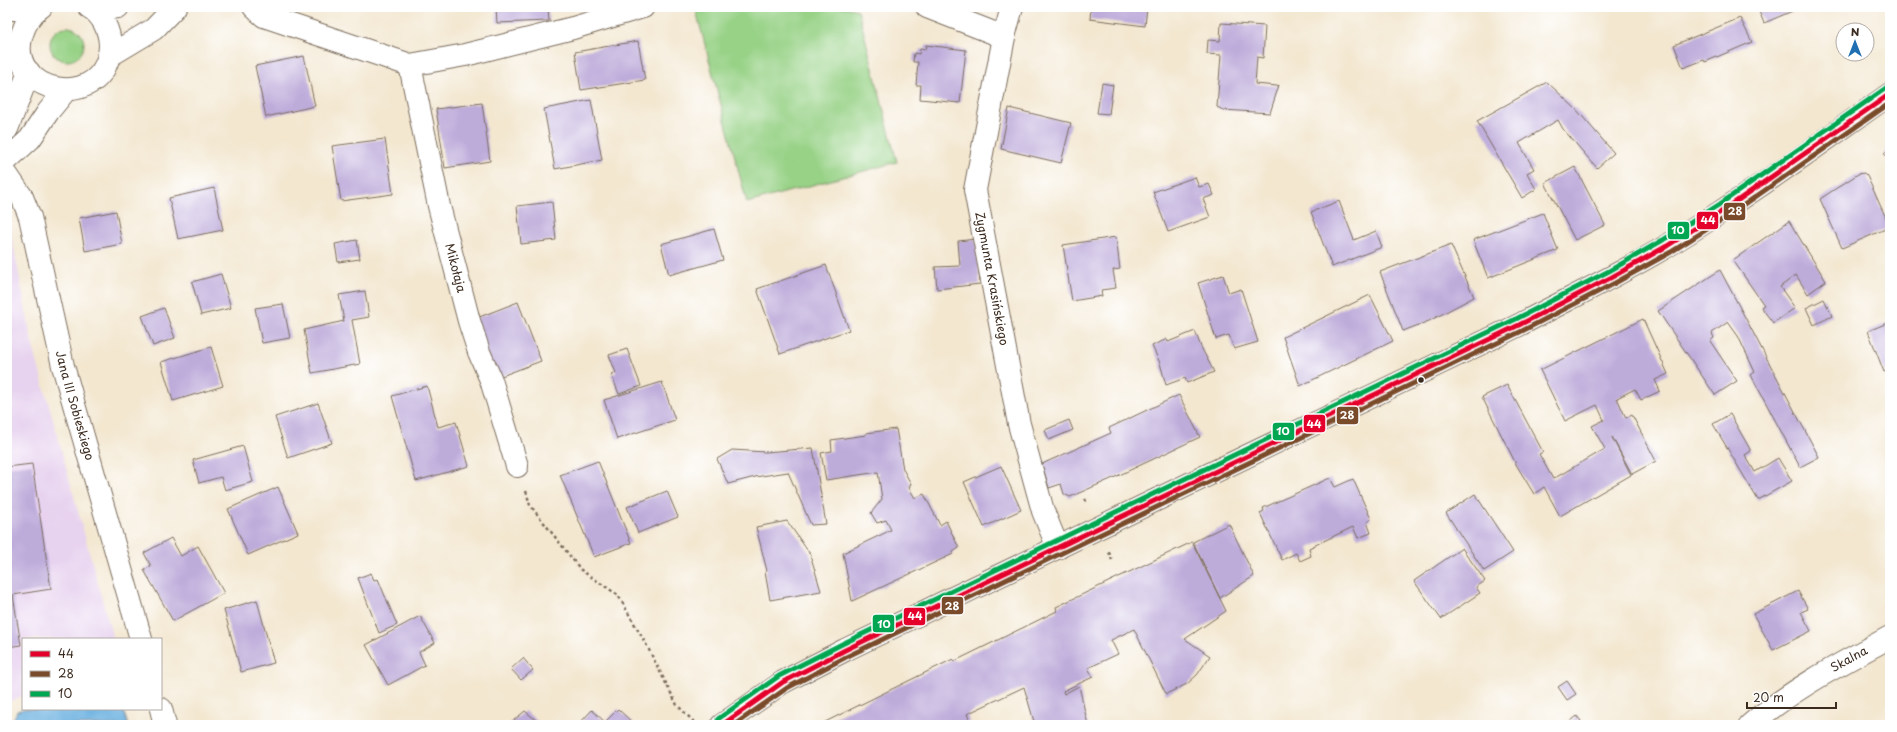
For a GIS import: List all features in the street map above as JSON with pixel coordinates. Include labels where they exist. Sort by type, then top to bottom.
[{"type":"street","points":[[91,8],[118,7]]},
{"type":"street","points":[[109,56],[154,29],[175,7]]},
{"type":"street","points":[[254,7],[264,16],[410,65],[465,55],[573,28],[643,7]]},
{"type":"street","points":[[927,7],[1004,37]]},
{"type":"street","name":"Zygmunta Krasińskiego","points":[[1012,7],[1004,37],[975,190],[1019,424],[1043,511],[1058,548]]},
{"type":"street","points":[[39,8],[13,38],[29,72],[35,79],[45,85],[66,90],[84,86],[98,76],[105,66],[109,56],[110,43],[107,31],[102,19],[91,8]]},
{"type":"street","points":[[7,9],[39,8]]},
{"type":"street","name":"Mikołaja","points":[[410,65],[439,206],[468,321],[491,380],[517,466]]},
{"type":"street","points":[[7,130],[29,72]]},
{"type":"street","points":[[7,160],[30,139],[48,112],[66,90]]},
{"type":"street","points":[[722,725],[783,682],[1519,325],[1630,267],[1710,218],[1813,149],[1890,94]]},
{"type":"street","name":"Jana III Sobieskiego","points":[[7,175],[22,197],[30,217],[63,366],[141,638]]},
{"type":"street","name":"Skalna","points":[[1750,725],[1769,709],[1818,677],[1890,637]]},
{"type":"street","points":[[161,710],[165,725]]},
{"type":"path","points":[[530,505],[581,570],[618,596],[647,646],[677,705],[697,725]]},
{"type":"shaded area","points":[[7,211],[32,343],[113,638],[22,638],[22,696],[7,702]]},
{"type":"green space","points":[[695,7],[847,7],[858,10],[897,162],[747,203]]},
{"type":"green space","points":[[67,27],[79,32],[84,44],[79,56],[67,61],[55,56],[50,44],[55,32]]},
{"type":"water","points":[[22,709],[123,710],[128,725],[11,725],[17,711]]},
{"type":"building","points":[[496,7],[548,7],[549,21],[497,23]]},
{"type":"building","points":[[1091,7],[1147,7],[1145,26],[1090,19]]},
{"type":"building","points":[[1757,7],[1802,7],[1764,23]]},
{"type":"building","points":[[1740,18],[1752,42],[1705,62],[1704,60],[1683,68],[1674,45]]},
{"type":"building","points":[[1221,23],[1265,26],[1263,58],[1257,57],[1255,84],[1279,85],[1270,113],[1223,110],[1217,107],[1221,55],[1207,54],[1208,40],[1220,41]]},
{"type":"building","points":[[638,41],[645,80],[581,90],[575,52]]},
{"type":"building","points":[[926,45],[966,50],[960,103],[920,99],[921,85],[916,85],[918,62],[913,62],[914,53],[919,54],[920,49],[925,50]]},
{"type":"building","points":[[304,56],[315,106],[266,117],[255,66]]},
{"type":"building","points":[[1547,82],[1576,109],[1614,153],[1597,168],[1563,129],[1558,120],[1519,143],[1534,169],[1527,173],[1536,189],[1522,198],[1477,121]]},
{"type":"building","points":[[1102,83],[1113,85],[1109,114],[1097,113]]},
{"type":"building","points":[[591,100],[602,160],[555,169],[544,109]]},
{"type":"building","points":[[482,103],[490,161],[445,168],[436,109]]},
{"type":"building","points":[[1009,108],[1071,123],[1061,163],[1001,149]]},
{"type":"building","points":[[385,139],[393,194],[341,201],[332,146]]},
{"type":"building","points":[[1890,149],[1890,161],[1884,153]]},
{"type":"building","points":[[1575,167],[1605,225],[1575,240],[1545,183]]},
{"type":"building","points":[[1864,173],[1867,176],[1890,227],[1842,248],[1820,199],[1858,174]]},
{"type":"building","points":[[1195,177],[1199,187],[1209,184],[1214,195],[1203,199],[1210,217],[1168,232],[1153,192]]},
{"type":"building","points":[[214,188],[223,230],[178,239],[169,198]]},
{"type":"building","points":[[1339,201],[1354,240],[1376,231],[1382,247],[1332,267],[1311,212]]},
{"type":"building","points":[[552,202],[556,240],[521,244],[517,206]]},
{"type":"building","points":[[116,211],[122,244],[85,251],[79,218]]},
{"type":"building","points":[[1543,213],[1558,250],[1488,278],[1473,240]]},
{"type":"building","points":[[1789,221],[1826,281],[1808,294],[1796,275],[1780,287],[1795,308],[1773,323],[1761,307],[1764,305],[1733,260]]},
{"type":"building","points":[[714,229],[723,260],[669,275],[661,244]]},
{"type":"building","points":[[1116,237],[1120,269],[1113,270],[1116,288],[1101,290],[1102,296],[1072,301],[1063,245]]},
{"type":"building","points":[[976,239],[980,284],[937,289],[935,267],[960,266],[958,241]]},
{"type":"building","points":[[357,240],[360,259],[338,262],[335,244]]},
{"type":"building","points":[[1451,245],[1474,297],[1429,321],[1403,331],[1380,272]]},
{"type":"building","points":[[826,265],[849,330],[780,354],[757,289]]},
{"type":"building","points":[[1720,270],[1819,457],[1800,467],[1751,375],[1755,372],[1738,336],[1728,322],[1712,333],[1714,338],[1710,341],[1737,381],[1715,395],[1658,311]]},
{"type":"building","points":[[221,274],[231,308],[201,315],[192,282]]},
{"type":"building","points":[[1223,275],[1229,293],[1241,289],[1258,342],[1234,349],[1229,335],[1216,339],[1198,283]]},
{"type":"building","points":[[365,291],[369,317],[352,320],[360,364],[312,373],[304,330],[344,321],[339,295]]},
{"type":"building","points":[[1370,295],[1393,341],[1300,386],[1283,337]]},
{"type":"building","points":[[1824,299],[1832,316],[1814,325],[1806,308]]},
{"type":"building","points":[[518,302],[541,361],[491,380],[469,321]]},
{"type":"building","points":[[283,304],[290,338],[262,343],[255,308]]},
{"type":"building","points":[[164,308],[175,338],[153,346],[142,316]]},
{"type":"building","points":[[1643,319],[1668,374],[1655,380],[1660,391],[1641,400],[1635,389],[1617,398],[1626,418],[1632,415],[1656,461],[1632,474],[1612,437],[1631,475],[1560,516],[1544,487],[1534,494],[1517,466],[1482,397],[1507,385],[1543,452],[1539,454],[1553,479],[1605,449],[1592,426],[1604,420],[1597,405],[1565,421],[1540,370]]},
{"type":"building","points":[[1890,322],[1890,369],[1884,372],[1868,331]]},
{"type":"building","points":[[1195,331],[1201,347],[1214,372],[1187,383],[1185,378],[1166,385],[1160,363],[1152,346],[1167,339],[1168,342]]},
{"type":"building","points":[[211,347],[223,386],[173,401],[161,362]]},
{"type":"building","points":[[627,349],[641,386],[619,394],[611,374],[616,373],[609,355]]},
{"type":"building","points":[[662,382],[675,420],[617,439],[604,400]]},
{"type":"building","points":[[427,386],[438,427],[456,422],[469,466],[416,481],[392,396]]},
{"type":"building","points":[[1179,395],[1200,437],[1070,497],[1064,494],[1061,484],[1049,488],[1042,464],[1111,433],[1109,428]]},
{"type":"building","points":[[318,403],[332,443],[288,458],[275,417]]},
{"type":"building","points":[[1730,414],[1751,451],[1745,455],[1755,472],[1778,458],[1792,481],[1758,500],[1713,424]]},
{"type":"building","points":[[1069,420],[1073,430],[1049,440],[1045,430]]},
{"type":"building","points":[[896,429],[903,469],[911,484],[909,488],[915,498],[924,494],[940,525],[946,521],[959,548],[953,552],[953,554],[852,601],[843,553],[891,530],[886,520],[877,523],[871,513],[882,499],[878,472],[826,480],[821,453],[832,451],[831,440]]},
{"type":"building","points":[[243,446],[253,482],[225,490],[221,477],[199,483],[193,460]]},
{"type":"building","points":[[813,448],[826,524],[811,525],[788,472],[755,477],[728,484],[717,459],[732,450],[766,452]]},
{"type":"building","points":[[598,461],[631,543],[594,557],[560,475]]},
{"type":"building","points":[[32,464],[51,589],[13,595],[21,645],[7,647],[7,467]]},
{"type":"building","points":[[1001,466],[1021,510],[984,527],[964,482]]},
{"type":"building","points":[[1330,478],[1335,487],[1353,479],[1371,519],[1367,522],[1371,533],[1358,538],[1353,527],[1309,548],[1311,556],[1300,561],[1296,553],[1282,560],[1260,513],[1264,511],[1263,508]]},
{"type":"building","points":[[278,487],[298,533],[248,555],[228,509]]},
{"type":"building","points":[[667,491],[678,517],[638,533],[627,507]]},
{"type":"building","points":[[1475,494],[1513,552],[1484,571],[1446,513]]},
{"type":"building","points":[[787,521],[810,554],[821,591],[770,600],[765,572],[767,571],[756,527]]},
{"type":"building","points":[[1229,524],[1254,576],[1220,598],[1193,542]]},
{"type":"building","points":[[171,538],[181,556],[198,546],[224,593],[173,621],[144,570],[151,566],[144,553]]},
{"type":"building","points":[[1192,542],[1226,611],[1185,639],[1210,656],[1197,675],[1187,684],[1166,694],[1134,629],[1111,640],[1118,654],[1088,668],[1093,677],[1063,691],[1064,694],[1079,686],[1088,725],[1035,725],[1024,687],[967,714],[970,721],[963,725],[819,725],[953,659],[955,661],[1057,611],[1056,607]]},
{"type":"building","points":[[1462,548],[1485,581],[1476,587],[1480,593],[1441,619],[1414,581]]},
{"type":"building","points":[[371,573],[374,580],[378,579],[397,625],[379,633],[358,578]]},
{"type":"building","points":[[1798,591],[1808,609],[1801,612],[1811,631],[1773,650],[1753,614]]},
{"type":"building","points":[[257,600],[274,663],[241,672],[224,610]]},
{"type":"building","points":[[420,616],[435,643],[419,652],[425,665],[388,685],[366,645]]},
{"type":"building","points":[[523,658],[533,670],[521,680],[511,669]]},
{"type":"building","points":[[1567,681],[1576,694],[1567,700],[1558,687]]},
{"type":"building","points":[[618,709],[635,725],[578,725],[592,710],[605,722]]},
{"type":"building","points":[[525,711],[542,725],[508,725]]},
{"type":"building","points":[[1577,716],[1584,725],[1566,725]]},
{"type":"transit line","name":"10","points":[[718,719],[779,676],[842,644],[1516,319],[1609,271],[1663,240],[1720,204],[1886,88]]},
{"type":"transit line","name":"44","points":[[722,725],[783,682],[845,650],[1519,325],[1612,277],[1667,246],[1724,210],[1890,94]]},
{"type":"transit line","name":"28","points":[[734,725],[787,688],[848,656],[1522,331],[1615,283],[1671,252],[1728,216],[1890,103]]}]
